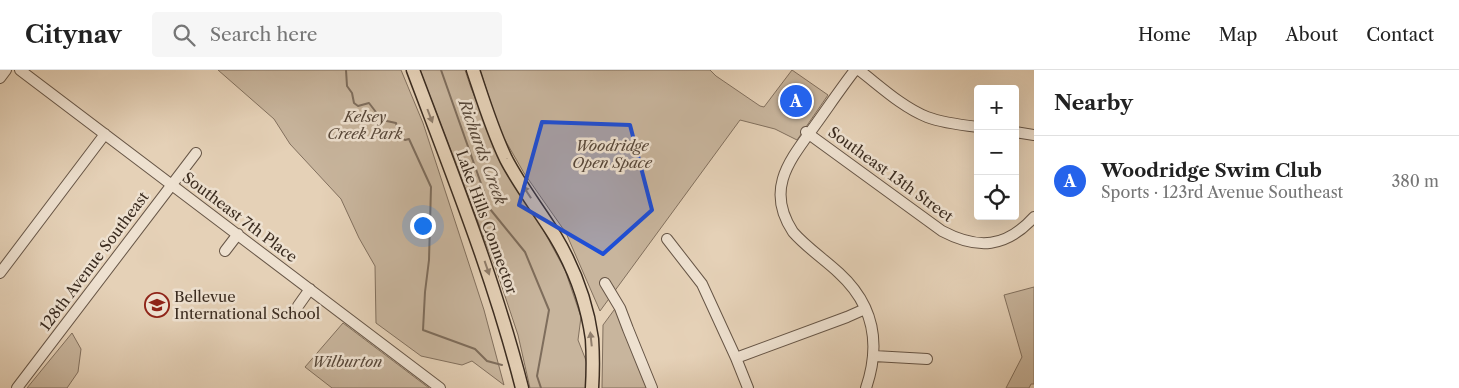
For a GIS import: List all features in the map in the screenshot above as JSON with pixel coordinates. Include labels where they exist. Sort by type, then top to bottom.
[{"type":"main road","name":"Lake Hills Connector","points":[[413,70],[478,241],[509,337],[522,388]]},
{"type":"main road","points":[[472,70],[506,159],[555,236],[578,285],[592,340],[592,388]]},
{"type":"street","points":[[0,78],[6,70]]},
{"type":"street","name":"Southeast 7th Place","points":[[20,70],[440,388]]},
{"type":"street","points":[[855,70],[808,133],[786,168],[780,190],[782,208],[788,225],[793,232],[851,285],[865,309],[874,340],[872,369],[866,388]]},
{"type":"street","points":[[859,70],[898,100],[926,116],[942,121],[974,126]]},
{"type":"street","name":"Southeast 13th Street","points":[[808,133],[942,231],[967,242],[998,243],[1013,236],[1034,217]]},
{"type":"street","points":[[1019,133],[1034,135]]},
{"type":"street","points":[[0,274],[105,134]]},
{"type":"street","name":"128th Avenue Southeast","points":[[17,388],[196,153]]},
{"type":"street","points":[[225,251],[238,234]]},
{"type":"street","points":[[667,238],[702,284],[748,388]]},
{"type":"street","points":[[605,283],[620,308],[652,388]]},
{"type":"street","points":[[298,306],[310,289]]},
{"type":"street","points":[[736,358],[865,309]]},
{"type":"street","points":[[874,356],[926,359]]},
{"type":"highlighted area","points":[[542,122],[630,125],[652,210],[603,254],[519,205]]},
{"type":"green space","name":"Kelsey Creek Park","points":[[218,70],[401,70],[423,123],[484,310],[504,385],[472,361],[462,365],[421,356],[376,323],[375,266],[359,238],[341,199],[290,144],[274,119]]},
{"type":"green space","points":[[420,70],[465,70],[501,159],[565,270],[581,317],[578,340],[587,363],[586,388],[530,388],[518,335],[496,269]]},
{"type":"green space","name":"Woodridge Open Space","points":[[480,70],[710,70],[716,76],[764,107],[792,70],[828,95],[797,140],[775,129],[740,120],[600,311],[566,233],[524,173],[501,133]]},
{"type":"green space","points":[[1034,287],[1034,384],[1031,384],[1029,388],[1006,388],[1022,357],[1004,295]]},
{"type":"green space","points":[[617,306],[649,388],[602,388],[603,325]]},
{"type":"green space","name":"Wilburton","points":[[343,323],[429,388],[332,388],[305,367]]},
{"type":"green space","points":[[72,333],[81,349],[78,372],[67,388],[27,388]]},
{"type":"shaded area","points":[[793,88],[812,101],[805,112],[786,98]]},
{"type":"waterway","points":[[346,70],[347,86],[352,93],[354,103],[358,106],[369,103],[382,120],[396,123],[399,136],[405,140],[409,139],[431,187],[429,260],[423,330],[475,349],[487,361],[502,365]]},
{"type":"waterway","name":"Richards Creek","points":[[441,70],[490,209],[525,252],[549,310],[537,376],[541,388]]},
{"type":"place","name":"Woodridge Swim Club","points":[[796,101]]},
{"type":"place","name":"Bellevue International School","points":[[157,305]]}]
